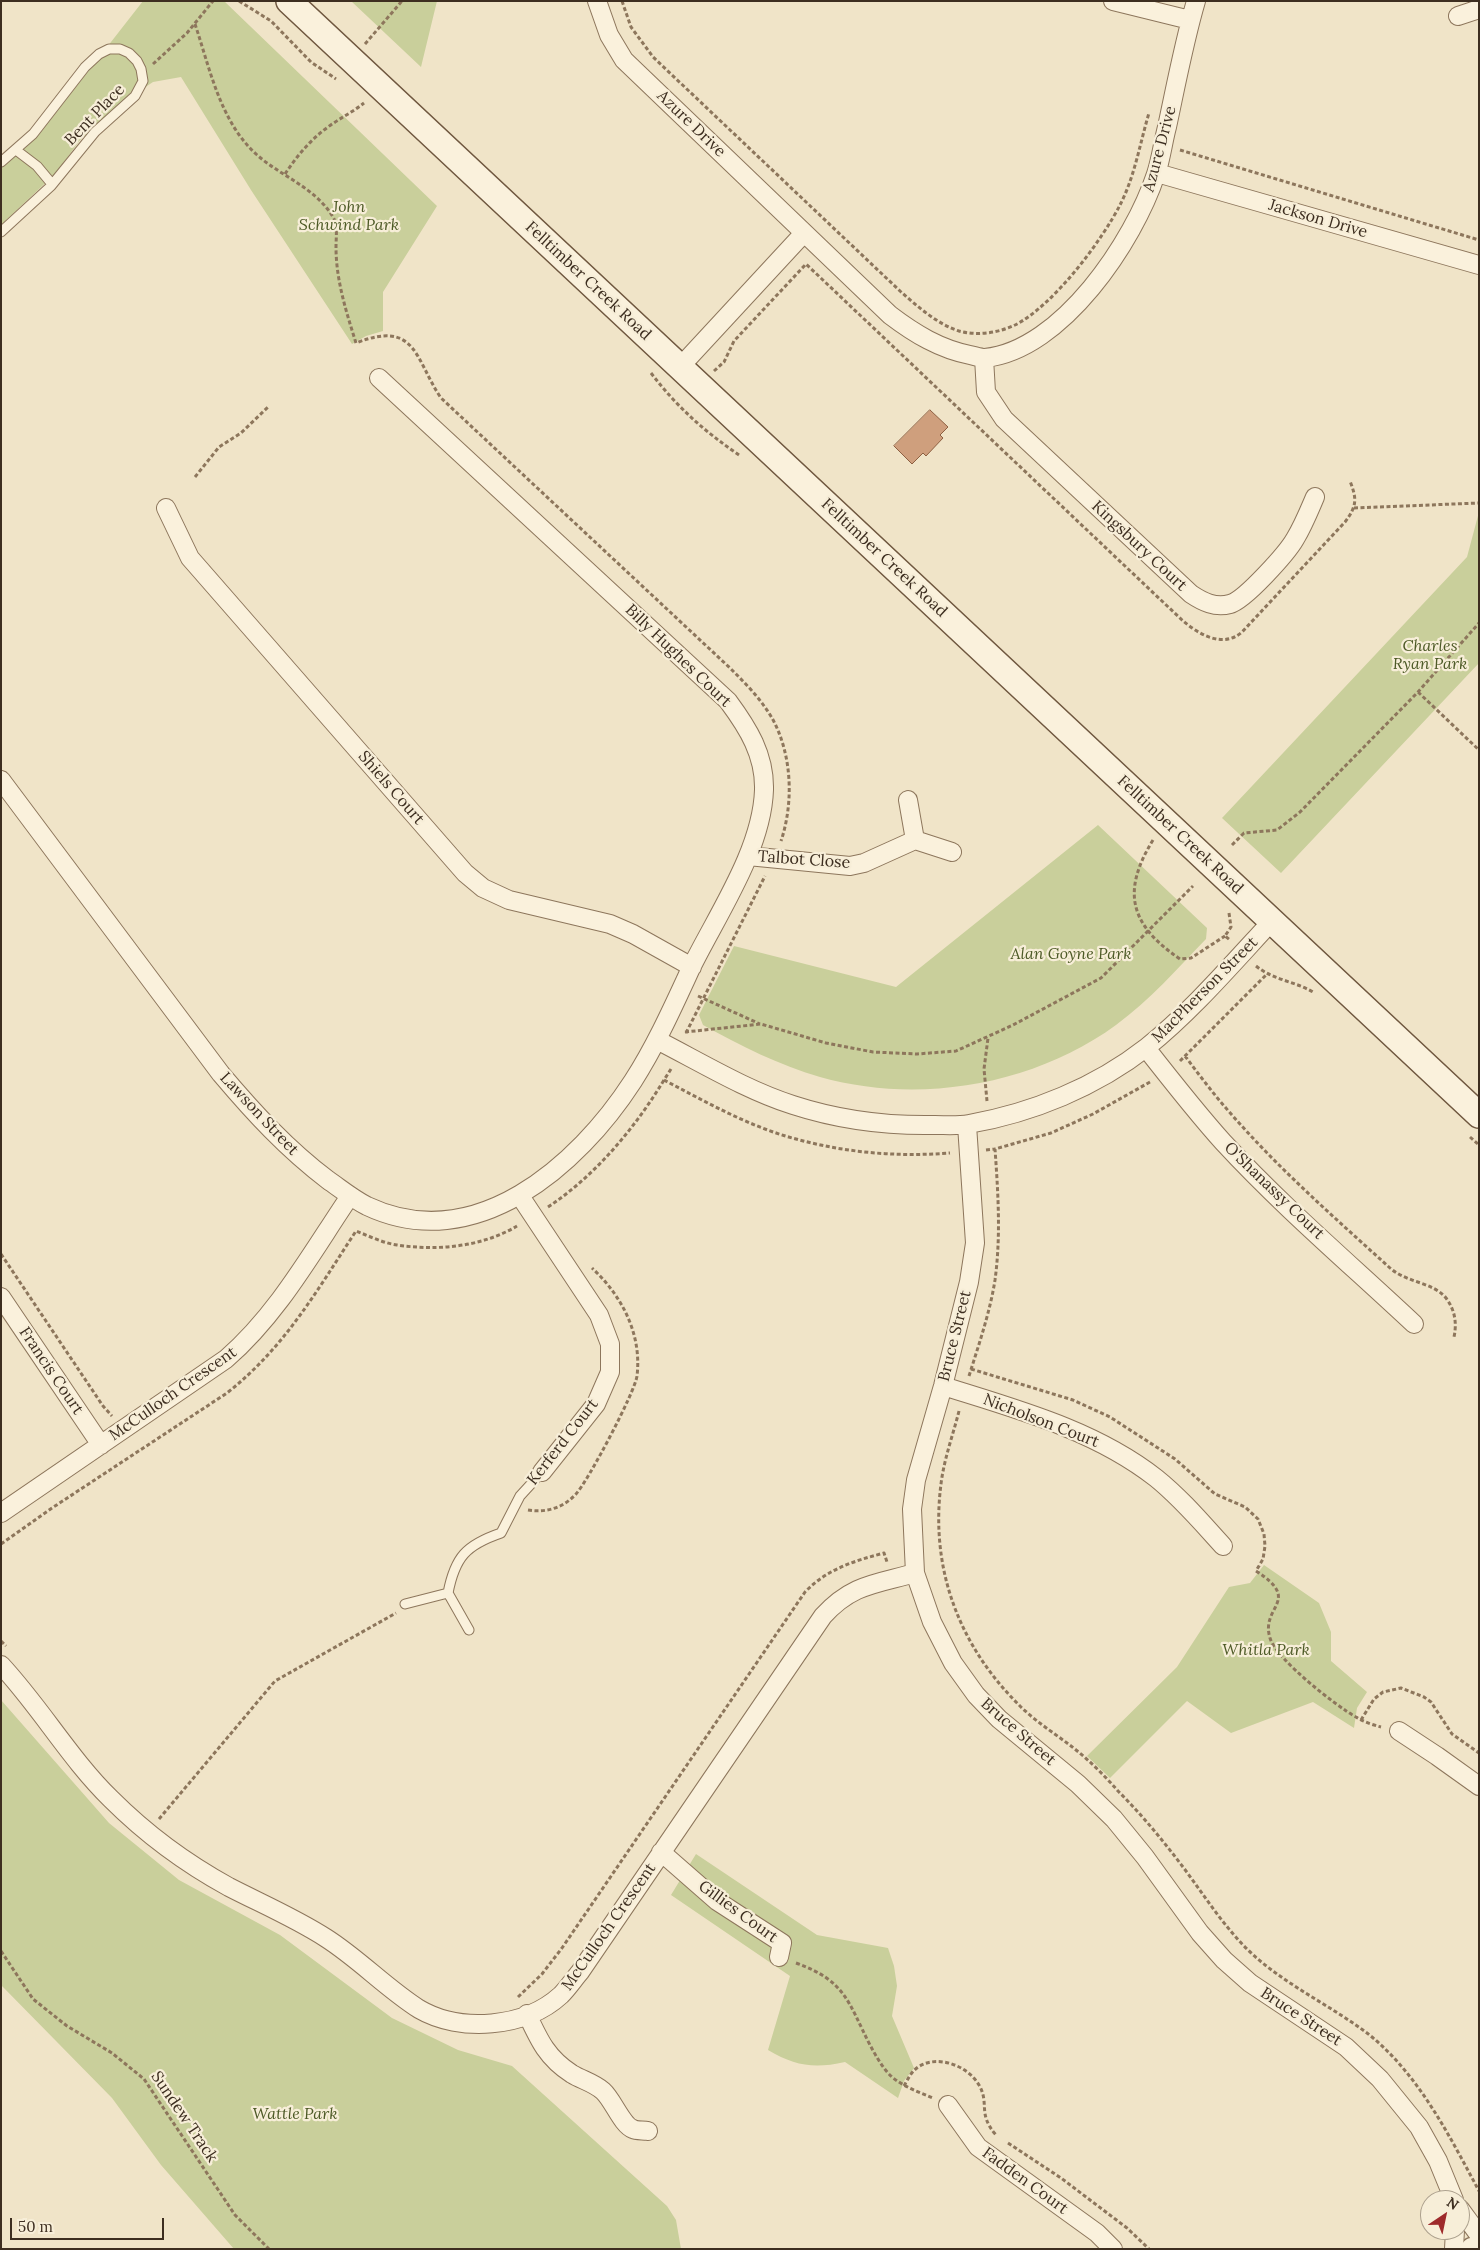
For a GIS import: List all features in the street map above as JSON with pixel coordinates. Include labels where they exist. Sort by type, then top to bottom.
[{"type":"main road","name":"Felltimber Creek Road","points":[[289,1],[344,70],[680,367],[1479,1115]]},
{"type":"street","name":"Azure Drive","points":[[597,1],[609,35],[624,60],[890,315],[911,331],[930,342],[958,353],[984,358],[1007,352],[1036,339],[1068,312],[1097,282],[1132,230],[1156,173],[1190,20],[1196,1]]},
{"type":"street","points":[[1114,1],[1190,20]]},
{"type":"street","points":[[1458,16],[1479,9]]},
{"type":"street","name":"Jackson Drive","points":[[1156,173],[1479,265]]},
{"type":"street","points":[[680,367],[804,233]]},
{"type":"street","name":"Kingsbury Court","points":[[984,358],[986,392],[1004,419],[1191,594],[1203,602],[1216,605],[1230,604],[1240,600],[1250,592],[1294,540],[1315,497]]},
{"type":"street","name":"Billy Hughes Court","points":[[379,378],[728,701],[747,726],[760,756],[763,798],[760,824],[748,856],[692,967],[660,1036]]},
{"type":"street","name":"Shiels Court","points":[[166,508],[190,558],[465,873],[483,888],[509,900],[610,924],[633,934],[692,967]]},
{"type":"street","name":"Lawson Street","points":[[1,780],[227,1082],[259,1120],[302,1161],[350,1196],[369,1207],[401,1217],[434,1221],[466,1217],[497,1208],[520,1196],[575,1152],[600,1126],[632,1082],[660,1036]]},
{"type":"street","points":[[908,800],[915,840],[952,852]]},
{"type":"street","name":"Talbot Close","points":[[748,856],[850,866],[864,864],[915,840]]},
{"type":"street","name":"MacPherson Street","points":[[660,1036],[681,1053],[744,1085],[793,1105],[836,1117],[874,1124],[917,1126],[967,1124],[1022,1111],[1068,1094],[1107,1074],[1146,1048],[1172,1025],[1272,921]]},
{"type":"street","name":"O'Shanassy Court","points":[[1146,1048],[1224,1143],[1276,1195],[1414,1324]]},
{"type":"street","name":"Bruce Street","points":[[967,1124],[975,1243],[969,1282],[943,1386],[916,1480],[912,1509],[916,1573],[932,1622],[953,1663],[976,1695],[999,1719],[1078,1784],[1114,1819],[1145,1857],[1200,1933],[1224,1960],[1250,1983],[1346,2047],[1380,2079],[1419,2127],[1438,2161],[1450,2190]]},
{"type":"street","name":"McCulloch Crescent","points":[[1,1513],[122,1432],[226,1359],[245,1343],[268,1318],[350,1196]]},
{"type":"street","name":"Kerferd Court","points":[[520,1196],[599,1315],[610,1344],[610,1372],[596,1404],[542,1472]]},
{"type":"street","name":"Francis Court","points":[[1,1297],[101,1445]]},
{"type":"street","name":"Nicholson Court","points":[[943,1386],[1059,1425],[1101,1443],[1126,1457],[1170,1489],[1223,1546]]},
{"type":"street","name":"McCulloch Crescent","points":[[1,1666],[19,1685],[71,1753],[111,1799],[173,1850],[228,1886],[306,1925],[328,1939],[420,2010],[452,2021],[482,2024],[508,2021],[546,2006],[561,1995],[580,1972],[823,1616],[837,1600],[860,1588],[916,1573]]},
{"type":"street","points":[[1399,1731],[1479,1786]]},
{"type":"street","name":"Gillies Court","points":[[661,1852],[717,1901],[782,1943],[779,1956]]},
{"type":"street","points":[[527,2014],[543,2048],[556,2063],[601,2089],[610,2098],[625,2124],[632,2129],[648,2131]]},
{"type":"street","name":"Fadden Court","points":[[948,2104],[978,2147],[1097,2233],[1113,2249]]},
{"type":"street","points":[[1470,2223],[1479,2235]]},
{"type":"street","points":[[1472,2249],[1479,2248]]},
{"type":"lane","name":"Bent Place","points":[[1,162],[38,128],[85,67],[99,54],[109,49],[124,50],[137,61],[143,81],[135,96],[90,137],[52,184],[1,232]]},
{"type":"lane","points":[[16,150],[37,166],[52,184]]},
{"type":"lane","name":"Kerferd Court","points":[[448,1593],[457,1562],[467,1549],[480,1540],[501,1533],[520,1496],[542,1472]]},
{"type":"lane","points":[[406,1604],[448,1593],[469,1630]]},
{"type":"path","points":[[142,73],[195,24],[213,1]]},
{"type":"path","points":[[344,70],[402,1]]},
{"type":"path","points":[[622,1],[631,27],[653,57],[921,309],[959,331],[985,333],[1015,325],[1038,308],[1070,276],[1093,248],[1121,203],[1131,177],[1150,107]]},
{"type":"path","points":[[1,1544],[52,1508],[227,1393],[266,1359],[302,1314],[356,1232],[395,1245],[434,1248],[489,1239],[510,1230],[534,1216],[577,1185],[624,1137],[681,1053],[686,1032],[775,858],[786,826],[790,797],[787,763],[772,719],[747,685],[441,398],[424,370],[420,357],[408,343],[389,336],[370,338],[356,343],[338,281],[334,220],[326,208],[303,187],[255,153],[236,131],[225,111],[195,24]]},
{"type":"path","points":[[285,174],[310,141],[328,126],[353,113],[364,103]]},
{"type":"path","points":[[1140,142],[1182,151],[1479,240]]},
{"type":"path","points":[[195,477],[219,447],[241,433],[268,407]]},
{"type":"path","points":[[1354,508],[1479,504]]},
{"type":"path","points":[[1232,845],[1244,833],[1276,830],[1300,812],[1418,692],[1479,623]]},
{"type":"path","points":[[1418,692],[1479,750]]},
{"type":"path","points":[[1154,838],[1143,856],[1135,875],[1135,906],[1148,933],[1160,945],[1180,959],[1191,958],[1225,936]]},
{"type":"path","points":[[682,988],[761,1024],[826,1043],[873,1052],[908,1054],[956,1051],[988,1037],[1101,978],[1193,886]]},
{"type":"path","points":[[664,1080],[736,1116],[796,1139],[872,1154],[910,1156],[995,1149],[1051,1133],[1093,1114],[1166,1073],[1267,974]]},
{"type":"path","points":[[660,1036],[761,1024]]},
{"type":"path","points":[[988,1037],[984,1076],[990,1119]]},
{"type":"path","points":[[1184,1056],[1254,1139],[1378,1257],[1403,1278],[1434,1288],[1446,1298],[1456,1319],[1454,1338]]},
{"type":"path","points":[[995,1149],[999,1208],[998,1255],[995,1282],[987,1317],[943,1471],[938,1527],[939,1545],[953,1606],[964,1630],[988,1671],[1021,1707],[1074,1748],[1120,1792],[1186,1872],[1211,1908],[1245,1947],[1271,1970],[1336,2011],[1376,2041],[1414,2083],[1432,2107],[1451,2137],[1479,2191]]},
{"type":"path","points":[[1,1254],[122,1432],[134,1455]]},
{"type":"path","points":[[512,2000],[542,1974],[562,1948],[805,1592],[813,1584],[840,1566],[884,1553],[892,1579]]},
{"type":"path","points":[[1256,1571],[1273,1584],[1279,1595],[1268,1631],[1272,1643],[1279,1654],[1291,1667],[1361,1720],[1399,1731]]},
{"type":"path","points":[[158,1820],[275,1682],[398,1612],[406,1604]]},
{"type":"path","points":[[1,1641],[8,1648]]},
{"type":"path","points":[[1361,1720],[1374,1699],[1382,1692],[1401,1688],[1419,1694],[1430,1702],[1452,1734],[1479,1753]]},
{"type":"path","points":[[154,1817],[166,1826]]},
{"type":"path","name":"Sundew Track","points":[[1,1951],[33,1999],[67,2026],[112,2053],[144,2078],[235,2216],[269,2249]]},
{"type":"path","points":[[779,1956],[819,1973],[834,1983],[852,2007],[878,2058],[891,2076],[904,2086],[948,2104]]},
{"type":"path","points":[[904,2086],[912,2072],[919,2066],[930,2062],[949,2063],[959,2066],[974,2078],[980,2086],[983,2095],[985,2118],[997,2136]]},
{"type":"path","points":[[1004,2141],[1061,2178],[1127,2228],[1149,2249]]},
{"type":"green space","name":"John Schwind Park","points":[[143,1],[224,1],[437,206],[383,292],[383,331],[366,336],[352,344],[251,190],[181,77],[153,82],[117,106],[80,140],[57,172],[1,225],[1,167],[40,133]]},
{"type":"green space","points":[[351,1],[437,1],[421,67]]},
{"type":"green space","name":"Charles Ryan Park","points":[[1479,512],[1479,663],[1281,873],[1222,818],[1467,557]]},
{"type":"green space","name":"Alan Goyne Park","points":[[1098,825],[1207,928],[1206,939],[1152,995],[1116,1025],[1084,1046],[1049,1062],[1012,1075],[974,1084],[936,1089],[896,1089],[858,1085],[820,1077],[760,1054],[703,1025],[699,1015],[734,946],[896,987]]},
{"type":"green space","name":"Whitla Park","points":[[1264,1565],[1319,1603],[1331,1632],[1331,1661],[1367,1692],[1357,1708],[1354,1728],[1313,1702],[1231,1733],[1187,1701],[1110,1778],[1087,1756],[1177,1667],[1229,1587],[1250,1583]]},
{"type":"green space","name":"Wattle Park","points":[[1,1700],[109,1823],[179,1880],[280,1935],[392,2018],[458,2050],[512,2066],[667,2206],[676,2220],[681,2249],[234,2249],[161,2165],[112,2098],[1,1985]]},
{"type":"green space","points":[[696,1854],[817,1935],[888,1948],[894,1966],[897,1986],[892,2016],[914,2068],[904,2081],[898,2098],[845,2062],[805,2065],[787,2060],[768,2050],[790,1976],[671,1895]]},
{"type":"building","points":[[930,410],[948,427],[940,435],[943,438],[926,456],[923,453],[912,464],[894,446]]}]
